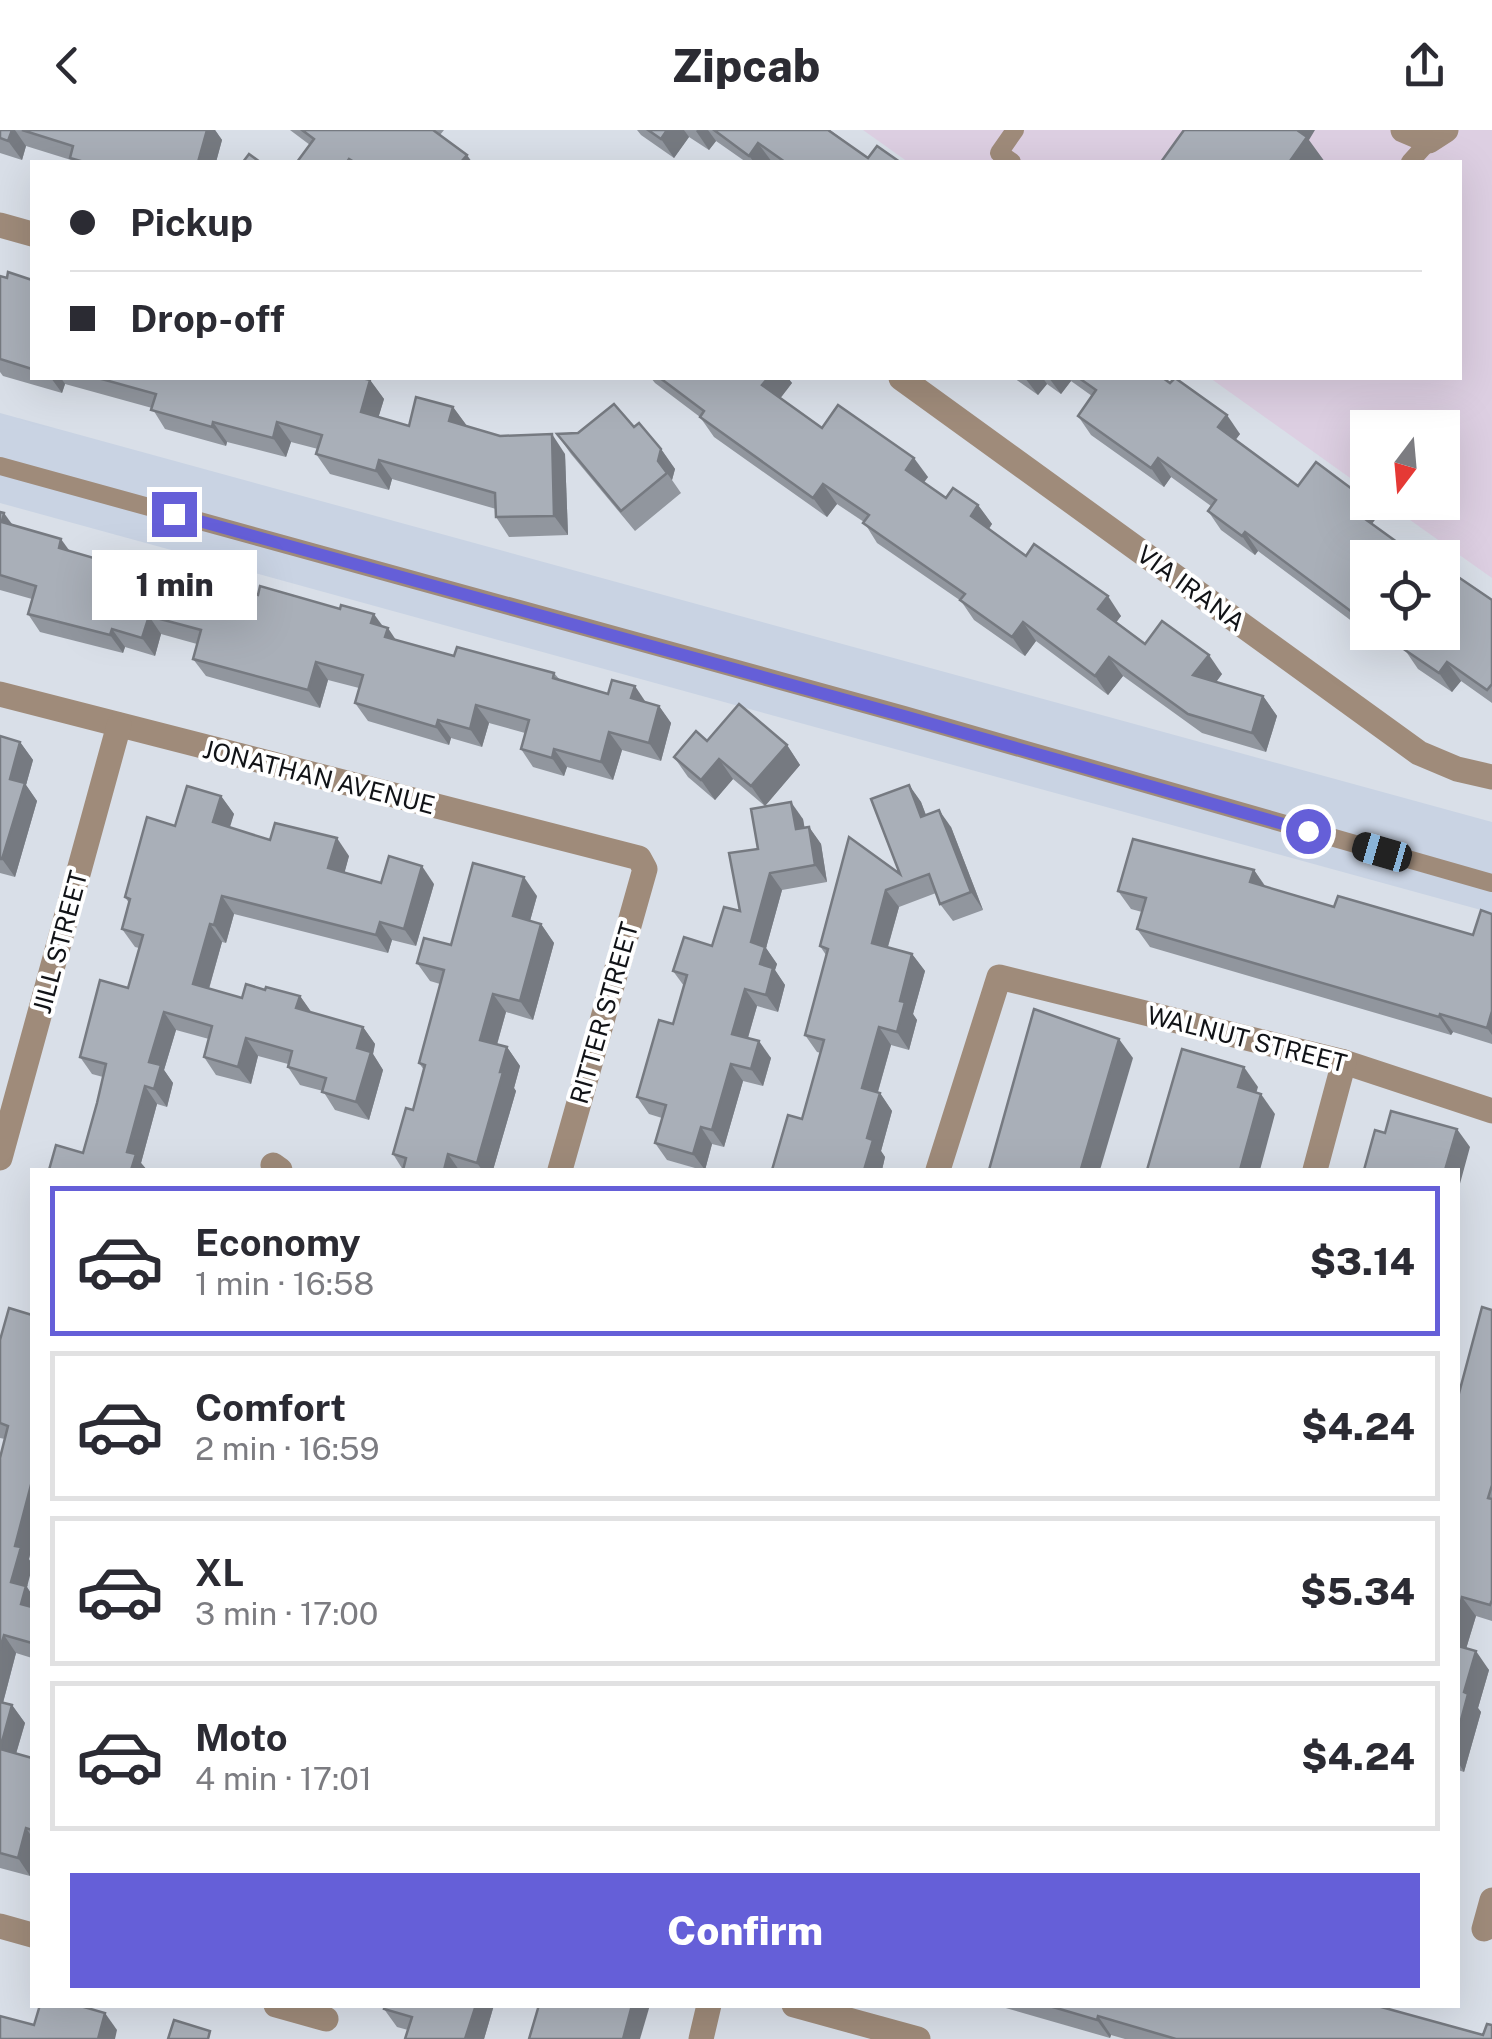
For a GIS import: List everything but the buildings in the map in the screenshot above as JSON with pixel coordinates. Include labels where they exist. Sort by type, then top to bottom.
[{"type":"street","points":[[1403,130],[1438,136]]},
{"type":"street","points":[[0,226],[30,234]]},
{"type":"street","name":"VIA IRANA","points":[[905,380],[1419,753],[1457,769],[1492,777]]},
{"type":"street","name":"JONATHAN AVENUE","points":[[0,694],[639,858]]},
{"type":"street","name":"JILL STREET","points":[[0,1158],[119,726]]},
{"type":"street","name":"RITTER STREET","points":[[561,1168],[644,868],[639,858]]},
{"type":"street","name":"WALNUT STREET","points":[[939,1168],[998,977],[1344,1062],[1492,1112]]},
{"type":"street","points":[[1315,1168],[1344,1062]]},
{"type":"street","points":[[1484,1930],[1492,1900]]},
{"type":"street","points":[[0,1926],[30,1934]]},
{"type":"street","points":[[285,2008],[326,2021]]},
{"type":"street","points":[[700,2039],[709,2008]]},
{"type":"street","points":[[805,2008],[918,2039]]},
{"type":"lane","points":[[1009,160],[999,153],[1015,130]]},
{"type":"lane","points":[[1412,160],[1438,136]]},
{"type":"lane","points":[[0,466],[924,721],[1492,884]]},
{"type":"shaded area","points":[[863,130],[1492,130],[1492,578],[1460,555],[1460,540],[1438,540],[1410,520],[1460,520],[1460,410],[1350,410],[1350,478],[1213,380],[1462,380],[1462,160],[905,160]]},
{"type":"shaded area","points":[[0,413],[1492,822],[1492,913],[0,503]]},
{"type":"route","points":[[174,514],[1308,831]]}]
